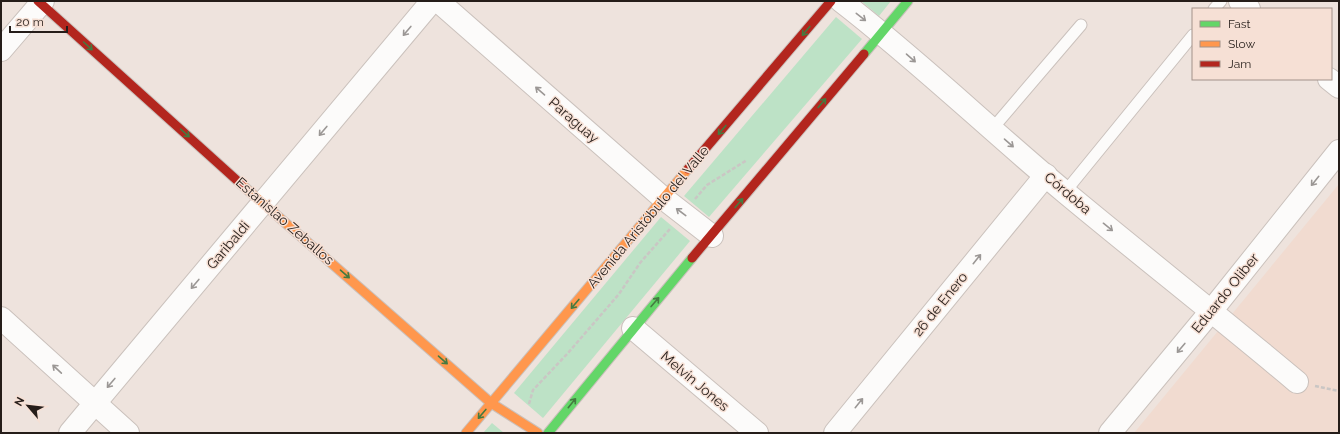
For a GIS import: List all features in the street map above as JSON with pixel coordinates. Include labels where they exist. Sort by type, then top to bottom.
[{"type":"street","name":"Garibaldi","points":[[70,433],[432,1]]},
{"type":"street","name":"Paraguay","points":[[438,1],[663,198],[712,236]]},
{"type":"street","name":"Avenida Aristóbulo del Valle","points":[[466,433],[831,1]]},
{"type":"street","name":"Córdoba","points":[[841,1],[882,32],[1065,192],[1212,310],[1297,382]]},
{"type":"street","points":[[548,433],[633,328],[712,236],[908,1]]},
{"type":"street","points":[[1240,1],[1248,8]]},
{"type":"street","name":"Estanislao Zeballos","points":[[41,2],[263,203],[491,403],[538,433]]},
{"type":"street","points":[[1,50],[41,2]]},
{"type":"street","points":[[1330,80],[1339,88]]},
{"type":"street","name":"Eduardo Oliber","points":[[1110,433],[1212,310],[1339,151]]},
{"type":"street","name":"26 de Enero","points":[[835,433],[1046,175]]},
{"type":"street","points":[[1,318],[128,433]]},
{"type":"street","name":"Melvin Jones","points":[[633,328],[757,433]]},
{"type":"lane","points":[[993,128],[1081,25]]},
{"type":"lane","points":[[1065,192],[1192,36]]},
{"type":"shaded area","points":[[1339,184],[1339,433],[1134,433]]},
{"type":"green space","points":[[861,1],[891,1],[879,16]]},
{"type":"green space","points":[[836,17],[862,39],[709,217],[684,196]]},
{"type":"green space","points":[[661,217],[690,241],[543,418],[514,393]]},
{"type":"green space","points":[[492,423],[504,433],[483,433]]},
{"type":"traffic: fast","points":[[864,54],[908,1]]},
{"type":"traffic: fast","points":[[548,433],[692,258]]},
{"type":"traffic: slow","points":[[466,433],[688,169]]},
{"type":"traffic: slow","points":[[241,184],[491,403],[538,433]]},
{"type":"traffic: jam","points":[[38,1],[241,184]]},
{"type":"traffic: jam","points":[[688,169],[831,1]]},
{"type":"traffic: jam","points":[[692,258],[864,54]]}]
